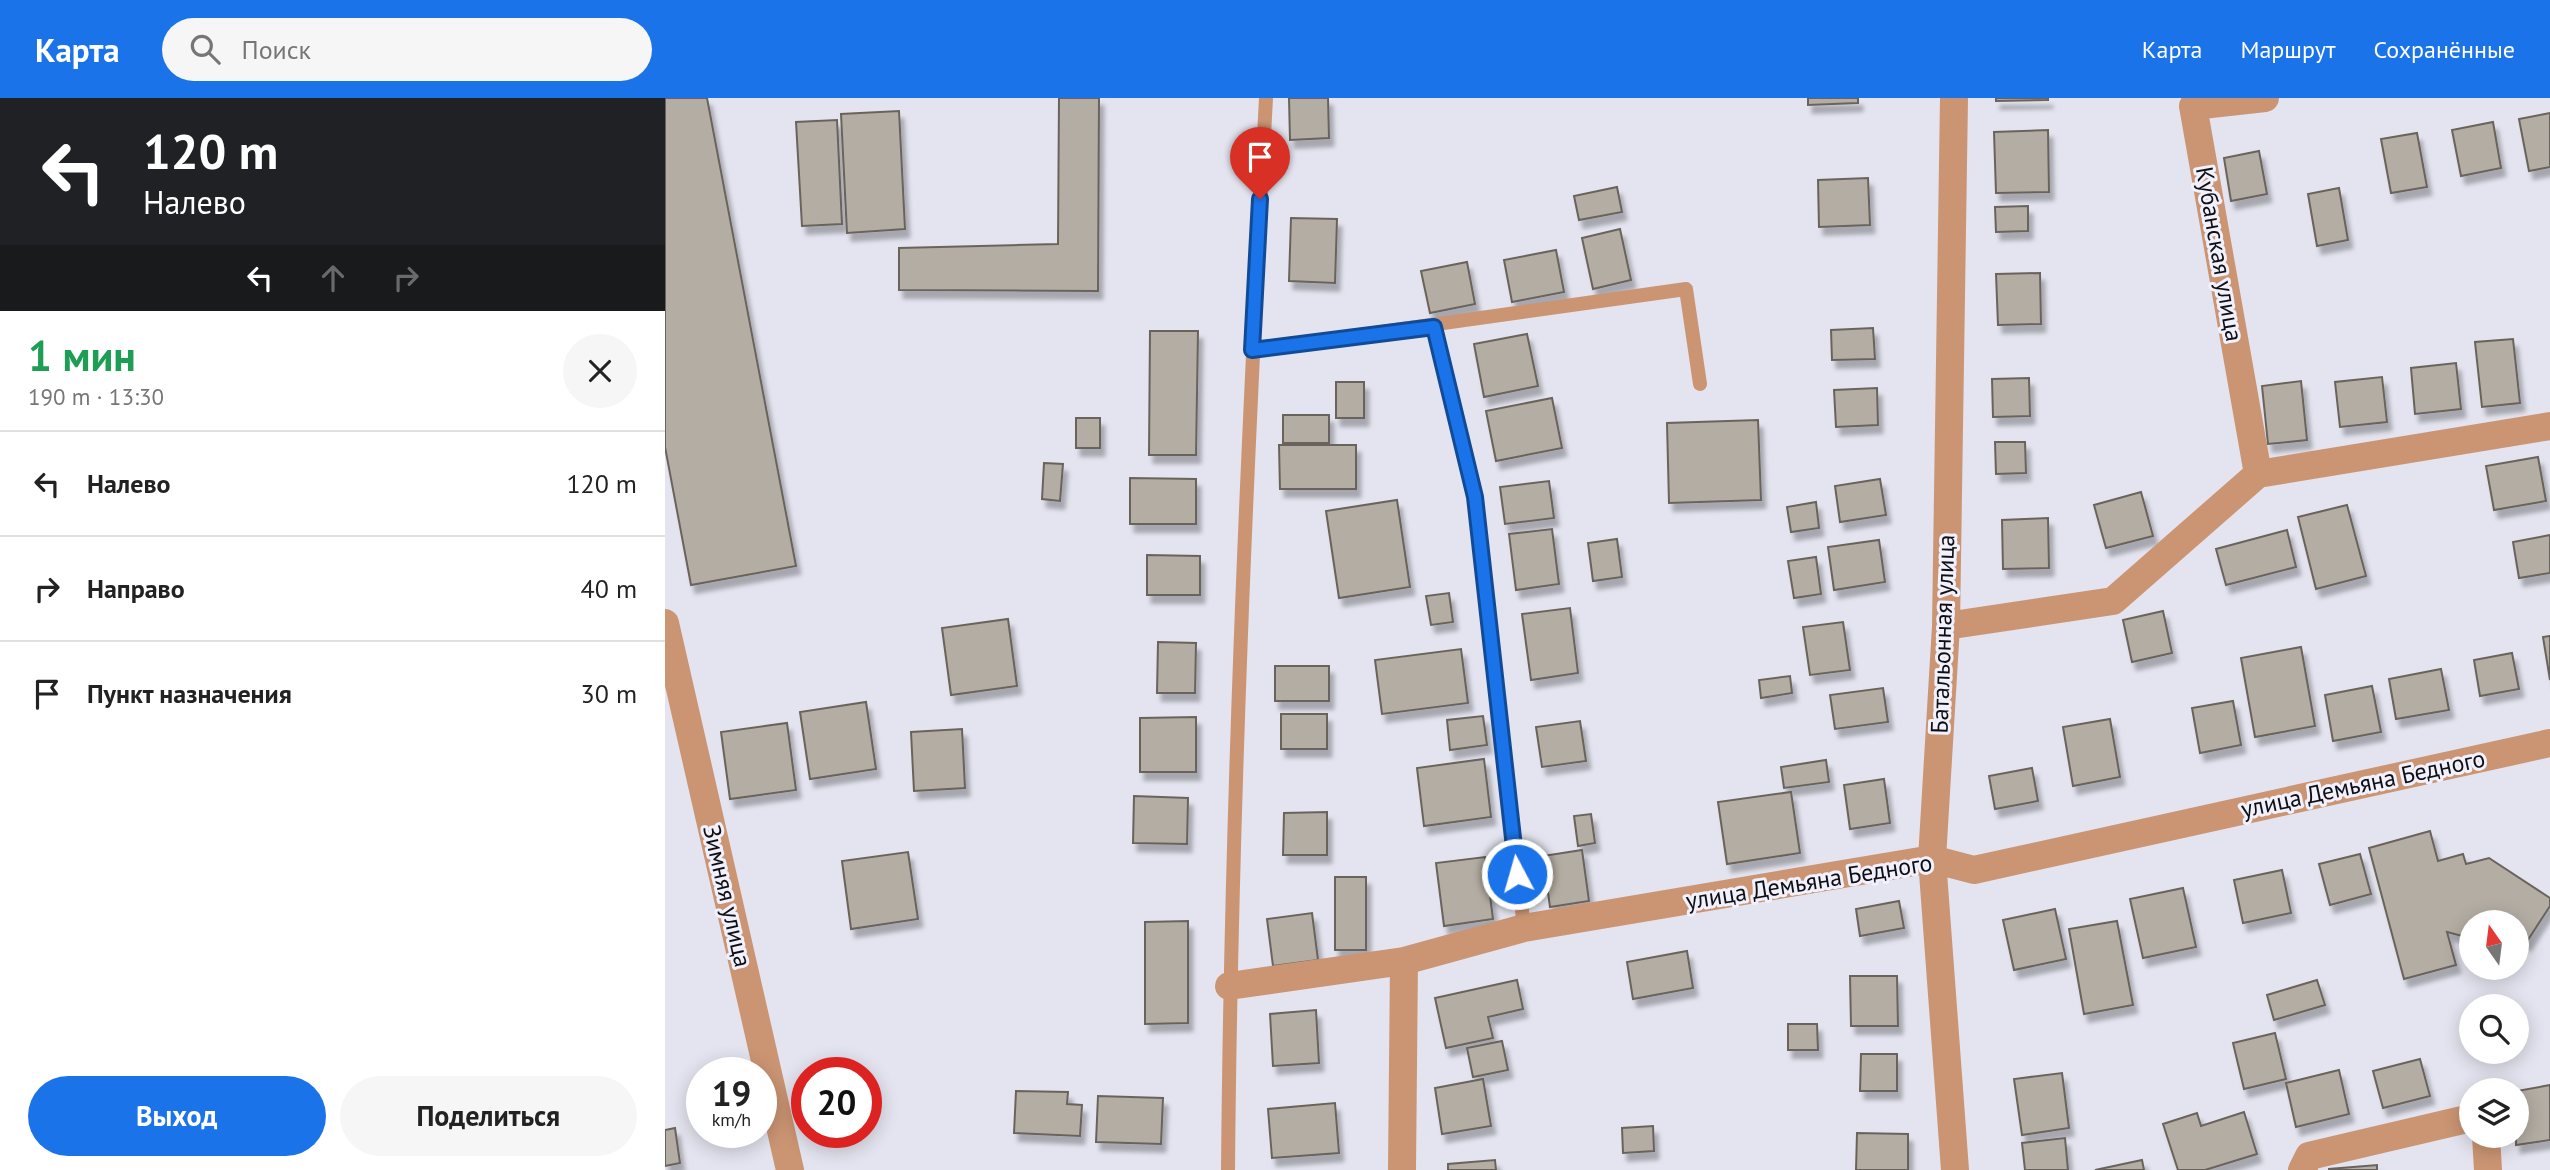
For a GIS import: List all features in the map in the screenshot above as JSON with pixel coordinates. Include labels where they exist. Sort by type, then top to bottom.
[{"type":"street","name":"Батальонная улица","points":[[1954,98],[1946,626],[1932,859],[1955,1170]]},
{"type":"street","name":"Кубанская улица","points":[[2258,474],[2193,106],[2265,98]]},
{"type":"street","points":[[1946,626],[2113,601],[2258,474],[2550,426]]},
{"type":"street","name":"Зимняя улица","points":[[665,623],[790,1170]]},
{"type":"street","name":"улица Демьяна Бедного","points":[[1229,986],[1403,961],[1524,928],[1932,859],[1974,870],[2550,743]]},
{"type":"street","points":[[1402,1170],[1403,961]]},
{"type":"street","points":[[2302,1170],[2309,1156],[2459,1121]]},
{"type":"street","points":[[2487,1148],[2488,1170]]},
{"type":"lane","points":[[1227,1170],[1229,986],[1252,350],[1266,98]]},
{"type":"lane","points":[[1252,350],[1434,327],[1686,289],[1700,384]]},
{"type":"lane","points":[[1434,327],[1475,497],[1524,928]]},
{"type":"building","points":[[665,98],[707,98],[796,566],[691,585],[665,447]]},
{"type":"building","points":[[1059,98],[1099,98],[1098,291],[899,290],[899,248],[1058,244]]},
{"type":"building","points":[[1289,98],[1328,98],[1329,138],[1290,140]]},
{"type":"building","points":[[1808,98],[1858,98],[1858,103],[1808,105]]},
{"type":"building","points":[[1996,98],[2048,98],[2048,100],[1996,101]]},
{"type":"building","points":[[899,111],[905,229],[847,233],[841,114]]},
{"type":"building","points":[[2550,113],[2550,167],[2529,171],[2519,119]]},
{"type":"building","points":[[837,120],[842,224],[802,226],[796,122]]},
{"type":"building","points":[[2493,122],[2501,168],[2461,176],[2452,130]]},
{"type":"building","points":[[2048,130],[2049,192],[1996,193],[1994,132]]},
{"type":"building","points":[[2417,133],[2427,187],[2391,193],[2381,139]]},
{"type":"building","points":[[2259,151],[2267,194],[2231,201],[2224,158]]},
{"type":"building","points":[[1868,178],[1870,225],[1819,227],[1818,180]]},
{"type":"building","points":[[1617,187],[1622,212],[1579,220],[1574,196]]},
{"type":"building","points":[[2339,188],[2348,240],[2317,246],[2308,194]]},
{"type":"building","points":[[2028,206],[2028,231],[1996,232],[1995,207]]},
{"type":"building","points":[[1291,218],[1337,219],[1335,283],[1289,281]]},
{"type":"building","points":[[1620,229],[1631,280],[1593,289],[1582,238]]},
{"type":"building","points":[[1556,250],[1564,292],[1512,302],[1504,260]]},
{"type":"building","points":[[1467,262],[1475,304],[1430,313],[1421,271]]},
{"type":"building","points":[[2040,273],[2041,324],[1998,325],[1996,274]]},
{"type":"building","points":[[1873,328],[1875,359],[1832,360],[1831,330]]},
{"type":"building","points":[[1150,331],[1198,331],[1196,455],[1149,455]]},
{"type":"building","points":[[1527,334],[1538,386],[1484,397],[1474,344]]},
{"type":"building","points":[[2513,339],[2520,403],[2482,407],[2475,342]]},
{"type":"building","points":[[2456,363],[2461,409],[2415,414],[2411,368]]},
{"type":"building","points":[[2382,377],[2387,422],[2340,427],[2335,382]]},
{"type":"building","points":[[2029,378],[2030,416],[1993,417],[1992,379]]},
{"type":"building","points":[[2301,381],[2307,440],[2268,444],[2262,386]]},
{"type":"building","points":[[1336,382],[1364,382],[1364,418],[1336,418]]},
{"type":"building","points":[[1877,388],[1878,425],[1836,427],[1834,390]]},
{"type":"building","points":[[1552,398],[1562,448],[1496,461],[1486,411]]},
{"type":"building","points":[[1283,415],[1329,415],[1329,443],[1283,443]]},
{"type":"building","points":[[1076,418],[1100,418],[1100,448],[1076,448]]},
{"type":"building","points":[[1758,420],[1761,500],[1669,503],[1667,423]]},
{"type":"building","points":[[1995,442],[2025,442],[2026,473],[1996,474]]},
{"type":"building","points":[[1279,445],[1356,445],[1356,489],[1280,489]]},
{"type":"building","points":[[2538,457],[2546,501],[2494,510],[2486,466]]},
{"type":"building","points":[[1044,463],[1063,464],[1060,501],[1042,499]]},
{"type":"building","points":[[1130,478],[1196,479],[1196,524],[1130,524]]},
{"type":"building","points":[[1880,479],[1886,515],[1840,522],[1835,486]]},
{"type":"building","points":[[1549,481],[1554,518],[1505,524],[1500,487]]},
{"type":"building","points":[[2141,492],[2153,536],[2106,548],[2094,505]]},
{"type":"building","points":[[1397,500],[1410,587],[1339,598],[1326,511]]},
{"type":"building","points":[[1816,502],[1819,528],[1791,532],[1787,507]]},
{"type":"building","points":[[2347,505],[2366,576],[2316,589],[2298,517]]},
{"type":"building","points":[[2048,518],[2049,568],[2003,569],[2002,520]]},
{"type":"building","points":[[1552,529],[1559,584],[1516,590],[1509,534]]},
{"type":"building","points":[[2287,530],[2296,567],[2226,585],[2216,549]]},
{"type":"building","points":[[2550,535],[2550,573],[2519,578],[2513,542]]},
{"type":"building","points":[[1617,539],[1622,577],[1593,581],[1588,543]]},
{"type":"building","points":[[1879,540],[1885,582],[1834,590],[1828,547]]},
{"type":"building","points":[[1147,555],[1200,556],[1200,595],[1147,595]]},
{"type":"building","points":[[1816,557],[1821,594],[1794,598],[1788,561]]},
{"type":"building","points":[[1449,593],[1453,622],[1431,625],[1426,596]]},
{"type":"building","points":[[1570,608],[1578,673],[1531,680],[1522,614]]},
{"type":"building","points":[[2163,611],[2172,653],[2132,662],[2123,620]]},
{"type":"building","points":[[1008,619],[1017,686],[951,695],[942,628]]},
{"type":"building","points":[[1843,622],[1850,670],[1810,675],[1803,627]]},
{"type":"building","points":[[2550,636],[2550,680],[2543,637]]},
{"type":"building","points":[[1158,642],[1196,643],[1195,693],[1157,693]]},
{"type":"building","points":[[2301,647],[2315,726],[2255,737],[2241,658]]},
{"type":"building","points":[[1461,649],[1468,703],[1382,714],[1375,660]]},
{"type":"building","points":[[2512,653],[2519,689],[2480,696],[2474,660]]},
{"type":"building","points":[[1275,666],[1329,666],[1329,701],[1275,701]]},
{"type":"building","points":[[2441,669],[2449,710],[2396,719],[2389,679]]},
{"type":"building","points":[[1790,676],[1792,693],[1761,698],[1759,680]]},
{"type":"building","points":[[2372,686],[2381,732],[2333,741],[2325,695]]},
{"type":"building","points":[[1883,688],[1888,722],[1835,729],[1830,695]]},
{"type":"building","points":[[2233,701],[2241,745],[2200,753],[2192,708]]},
{"type":"building","points":[[866,702],[876,769],[810,779],[800,712]]},
{"type":"building","points":[[1281,714],[1327,714],[1327,749],[1281,749]]},
{"type":"building","points":[[1483,716],[1487,745],[1450,750],[1447,720]]},
{"type":"building","points":[[1196,717],[1196,772],[1140,772],[1140,718]]},
{"type":"building","points":[[2110,719],[2120,777],[2073,786],[2063,727]]},
{"type":"building","points":[[1580,721],[1586,761],[1542,767],[1536,727]]},
{"type":"building","points":[[787,723],[796,790],[730,799],[721,732]]},
{"type":"building","points":[[962,729],[965,788],[914,791],[911,732]]},
{"type":"building","points":[[1484,759],[1491,817],[1424,826],[1417,768]]},
{"type":"building","points":[[1826,760],[1829,782],[1784,788],[1781,767]]},
{"type":"building","points":[[2032,768],[2038,801],[1995,809],[1989,776]]},
{"type":"building","points":[[1884,779],[1890,823],[1850,829],[1844,785]]},
{"type":"building","points":[[1791,792],[1800,853],[1727,864],[1718,802]]},
{"type":"building","points":[[1134,796],[1188,798],[1187,844],[1133,843]]},
{"type":"building","points":[[1327,812],[1327,855],[1283,855],[1284,813]]},
{"type":"building","points":[[1591,814],[1595,843],[1578,846],[1574,816]]},
{"type":"building","points":[[2430,831],[2438,861],[2463,854],[2466,864],[2489,858],[2550,898],[2550,906],[2529,938],[2529,910],[2459,910],[2459,935],[2447,932],[2456,965],[2404,979],[2369,848]]},
{"type":"building","points":[[1582,850],[1589,901],[1550,907],[1543,856]]},
{"type":"building","points":[[908,852],[918,919],[851,929],[842,861]]},
{"type":"building","points":[[2360,854],[2371,894],[2330,905],[2319,864]]},
{"type":"building","points":[[1485,857],[1493,919],[1444,926],[1436,863]]},
{"type":"building","points":[[2282,870],[2291,913],[2243,923],[2234,880]]},
{"type":"building","points":[[1335,877],[1366,877],[1366,950],[1335,950]]},
{"type":"building","points":[[2183,888],[2196,947],[2143,958],[2130,899]]},
{"type":"building","points":[[1899,901],[1904,928],[1860,936],[1856,909]]},
{"type":"building","points":[[2055,909],[2066,959],[2014,970],[2003,920]]},
{"type":"building","points":[[1312,913],[1318,960],[1273,966],[1267,919]]},
{"type":"building","points":[[1188,921],[1188,1023],[1145,1024],[1145,922]]},
{"type":"building","points":[[2117,921],[2133,1005],[2084,1014],[2069,929]]},
{"type":"building","points":[[1687,951],[1693,988],[1633,999],[1627,962]]},
{"type":"building","points":[[1850,976],[1897,976],[1898,1026],[1851,1026]]},
{"type":"building","points":[[1517,980],[1523,1009],[1488,1017],[1493,1038],[1446,1048],[1435,998]]},
{"type":"building","points":[[2317,980],[2325,1005],[2274,1020],[2267,995]]},
{"type":"building","points":[[1316,1010],[1319,1063],[1273,1066],[1270,1014]]},
{"type":"building","points":[[1788,1024],[1817,1024],[1818,1050],[1788,1050]]},
{"type":"building","points":[[2275,1033],[2286,1079],[2244,1089],[2233,1043]]},
{"type":"building","points":[[1502,1041],[1508,1070],[1473,1077],[1467,1048]]},
{"type":"building","points":[[1861,1054],[1897,1054],[1897,1091],[1860,1091]]},
{"type":"building","points":[[2420,1059],[2430,1096],[2383,1108],[2373,1071]]},
{"type":"building","points":[[2339,1070],[2349,1114],[2296,1127],[2286,1083]]},
{"type":"building","points":[[2062,1073],[2069,1128],[2022,1135],[2014,1079]]},
{"type":"building","points":[[1483,1079],[1491,1126],[1442,1134],[1435,1088]]},
{"type":"building","points":[[2550,1085],[2550,1140],[2529,1143],[2529,1089]]},
{"type":"building","points":[[1016,1091],[1068,1092],[1067,1104],[1082,1105],[1080,1136],[1014,1133]]},
{"type":"building","points":[[1098,1096],[1163,1098],[1161,1144],[1096,1142]]},
{"type":"building","points":[[1335,1103],[1339,1153],[1272,1158],[1268,1109]]},
{"type":"building","points":[[2244,1112],[2257,1154],[2205,1170],[2178,1170],[2163,1124],[2197,1113],[2201,1126]]},
{"type":"building","points":[[1653,1126],[1654,1151],[1623,1153],[1622,1128]]},
{"type":"building","points":[[675,1128],[680,1163],[665,1166],[665,1130]]},
{"type":"building","points":[[1857,1133],[1908,1134],[1908,1170],[1856,1170]]},
{"type":"building","points":[[2065,1138],[2068,1170],[2025,1170],[2022,1143]]},
{"type":"building","points":[[1495,1160],[1496,1170],[1448,1170],[1448,1164]]},
{"type":"building","points":[[2142,1160],[2144,1170],[2095,1170]]},
{"type":"building","points":[[2377,1165],[2377,1170],[2329,1170],[2329,1169]]},
{"type":"route","points":[[1260,199],[1252,350],[1434,327],[1475,497],[1517,874]]}]
